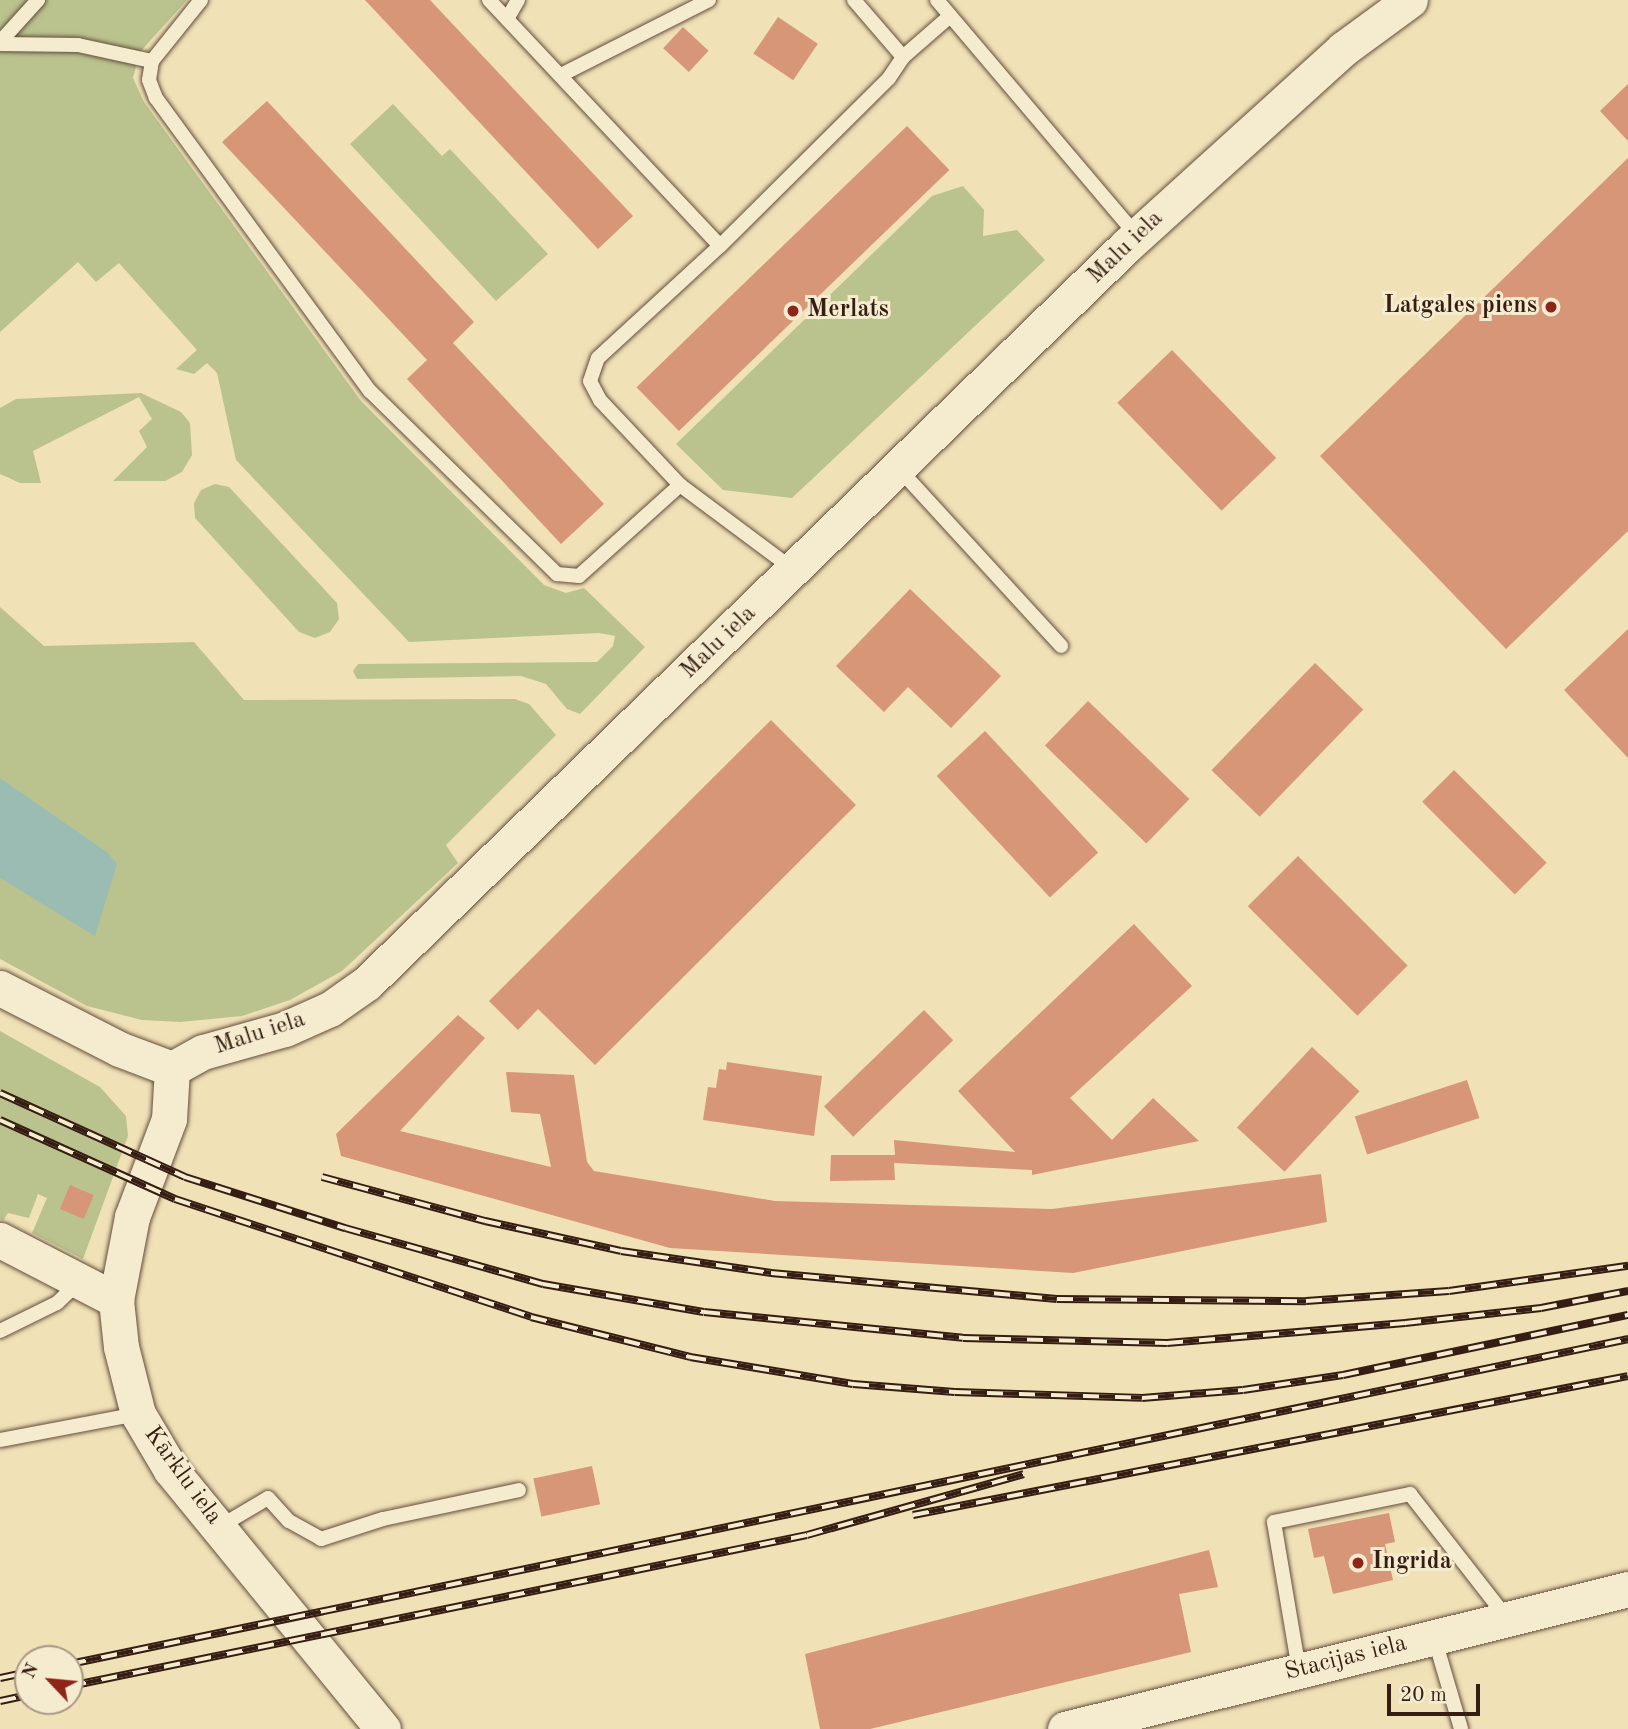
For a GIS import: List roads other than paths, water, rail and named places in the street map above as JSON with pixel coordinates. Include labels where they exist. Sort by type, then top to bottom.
[{"type":"street","name":"Malu iela","points":[[172,1069],[203,1052],[285,1029],[330,1009],[367,983],[1137,236],[1343,48],[1409,0]]},
{"type":"street","points":[[0,988],[119,1049],[172,1069],[169,1119],[132,1217],[116,1300],[0,1240]]},
{"type":"street","name":"Kārklu iela","points":[[116,1300],[121,1347],[138,1414],[171,1470],[383,1729]]},
{"type":"street","name":"Stacijas iela","points":[[1065,1729],[1114,1723],[1298,1671],[1628,1589]]},
{"type":"lane","points":[[0,43],[38,0]]},
{"type":"lane","points":[[201,0],[152,61],[149,80],[156,98],[370,391],[557,574],[579,576],[681,485]]},
{"type":"lane","points":[[489,0],[720,246]]},
{"type":"lane","points":[[507,19],[518,0]]},
{"type":"lane","points":[[561,75],[709,0]]},
{"type":"lane","points":[[854,0],[903,57]]},
{"type":"lane","points":[[937,0],[1137,236]]},
{"type":"lane","points":[[794,571],[681,485],[600,400],[590,381],[598,358],[720,246],[889,78],[903,57],[950,16]]},
{"type":"lane","points":[[0,43],[78,45],[152,61]]},
{"type":"lane","points":[[899,469],[1061,646]]},
{"type":"lane","points":[[0,1331],[57,1303],[79,1282]]},
{"type":"lane","points":[[0,1440],[138,1414]]},
{"type":"lane","points":[[218,1527],[268,1498],[289,1521],[321,1539],[383,1518],[519,1490]]},
{"type":"lane","points":[[1298,1671],[1274,1522],[1410,1494],[1507,1618]]},
{"type":"lane","points":[[1434,1637],[1461,1729]]},
{"type":"water","points":[[0,778],[108,853],[117,864],[95,936],[0,878]]},
{"type":"railway","points":[[0,1093],[185,1177],[345,1228],[543,1284],[704,1312],[963,1338],[1167,1343],[1405,1323],[1541,1308],[1628,1291]]},
{"type":"railway","points":[[0,1120],[175,1199],[531,1317],[690,1357],[853,1384],[955,1392],[1142,1398],[1243,1390],[1343,1375],[1628,1315]]},
{"type":"railway","points":[[322,1177],[485,1221],[621,1251],[771,1273],[1057,1299],[1306,1301],[1449,1291],[1628,1266]]},
{"type":"railway","points":[[84,1661],[1628,1339]]},
{"type":"railway","points":[[913,1515],[1628,1376]]},
{"type":"railway","points":[[84,1683],[807,1535],[1024,1474]]},
{"type":"railway","points":[[0,1678],[14,1675]]},
{"type":"railway","points":[[0,1701],[14,1698]]},
{"type":"place","name":"Latgales piens","points":[[1551,307]]},
{"type":"place","name":"Merlats","points":[[793,311]]},
{"type":"place","name":"Ingrida","points":[[1358,1563]]}]
